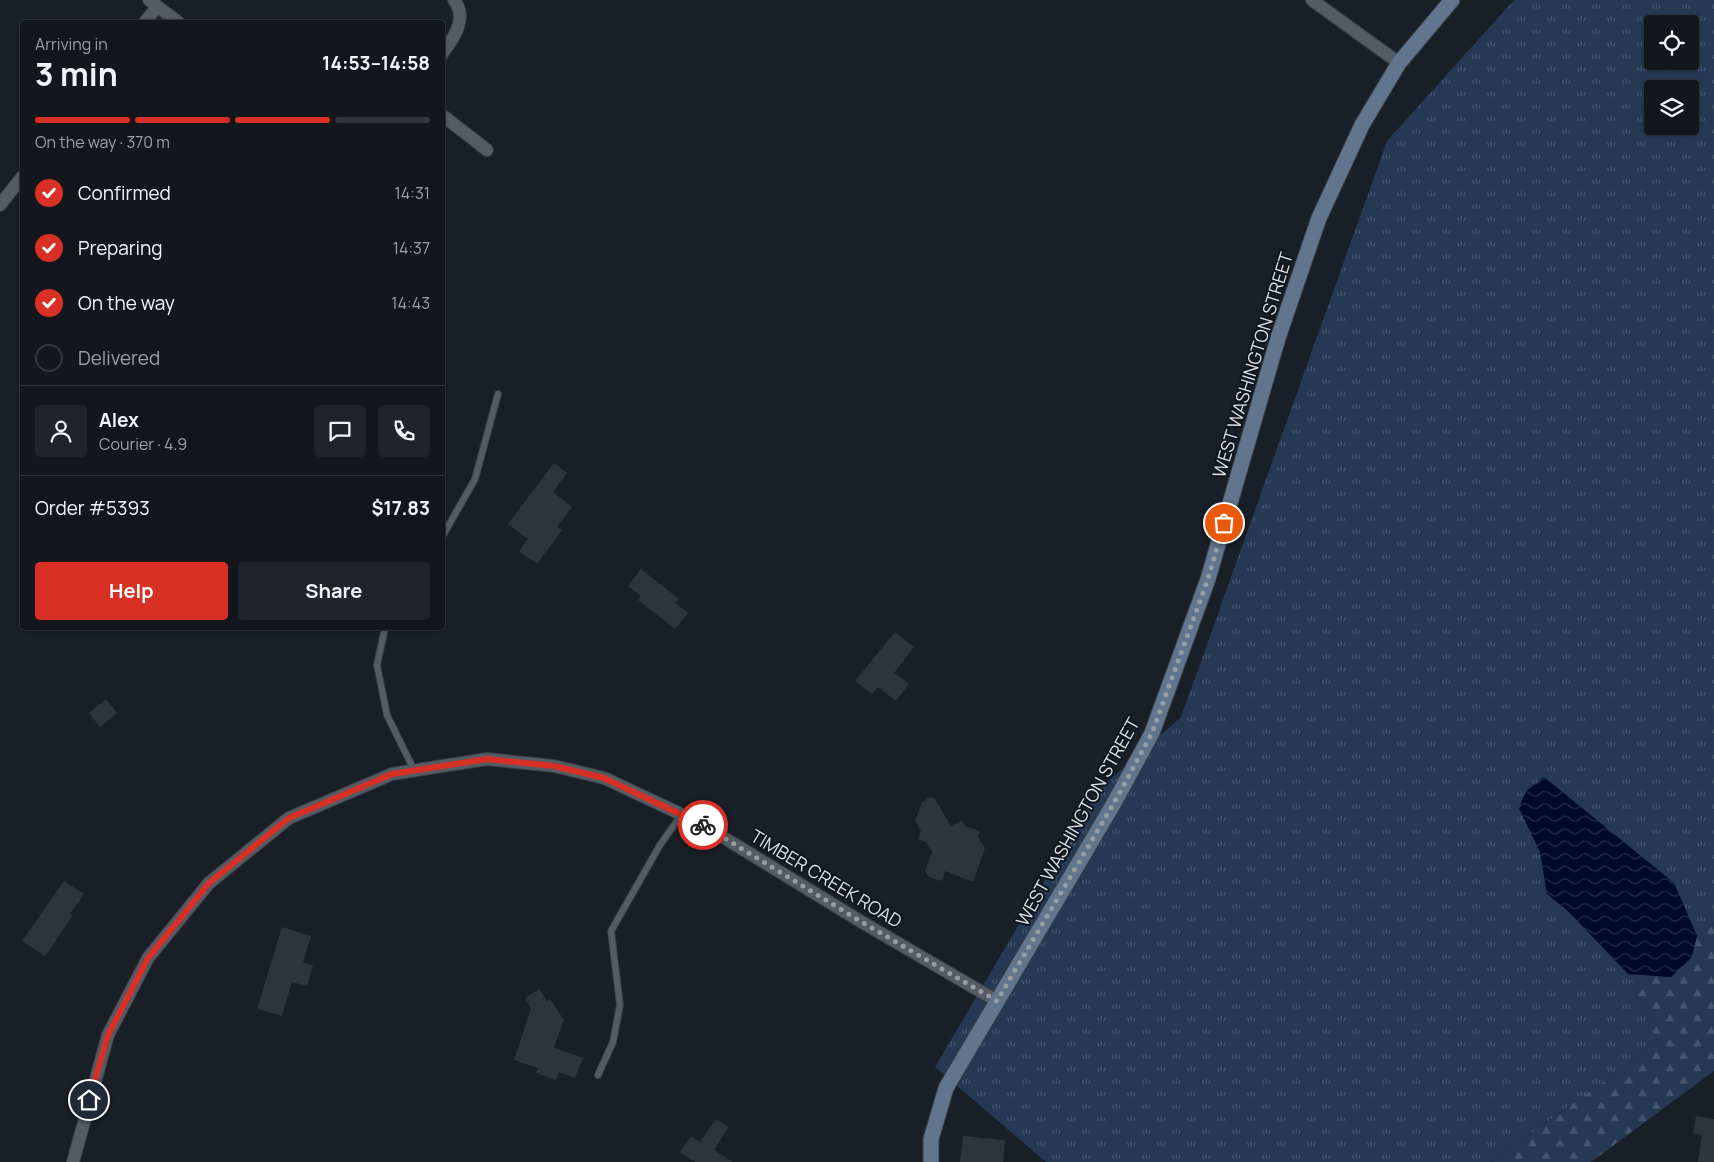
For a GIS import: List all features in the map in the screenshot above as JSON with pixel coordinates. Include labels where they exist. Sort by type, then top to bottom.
[{"type":"street","points":[[445,49],[458,28],[461,14],[454,0]]},
{"type":"street","points":[[1312,0],[1399,63]]},
{"type":"street","name":"WEST WASHINGTON STREET","points":[[931,1162],[931,1139],[946,1088],[1114,803],[1152,733],[1208,579],[1278,338],[1319,218],[1362,124],[1399,63],[1452,0]]},
{"type":"street","points":[[146,20],[153,3],[175,20]]},
{"type":"street","points":[[445,118],[487,150]]},
{"type":"street","points":[[0,205],[20,180]]},
{"type":"street","name":"TIMBER CREEK ROAD","points":[[73,1162],[108,1035],[148,958],[209,883],[289,818],[392,774],[414,770],[487,759],[554,766],[604,778],[700,823],[860,921],[997,1001]]},
{"type":"lane","points":[[445,532],[476,479],[498,394]]},
{"type":"lane","points":[[385,630],[377,665],[387,715],[414,770]]},
{"type":"lane","points":[[598,1075],[613,1042],[620,1005],[611,931],[660,845],[682,814]]},
{"type":"green space","points":[[1514,0],[1714,0],[1714,924],[1697,936],[1674,883],[1519,808],[1540,852],[1547,894],[1569,912],[1628,974],[1658,1042],[1492,1162],[1046,1162],[935,1067],[1098,790],[1181,717],[1387,141]]},
{"type":"green space","points":[[1714,924],[1714,1071],[1591,1162],[1492,1162],[1658,1042],[1628,974],[1671,977],[1691,958],[1697,936]]},
{"type":"water","points":[[1544,777],[1674,883],[1697,936],[1691,958],[1671,977],[1628,974],[1569,912],[1547,894],[1540,852],[1519,808],[1526,791]]},
{"type":"building","points":[[554,463],[567,473],[553,492],[572,507],[557,527],[562,530],[537,564],[519,551],[528,539],[508,524]]},
{"type":"building","points":[[641,569],[679,599],[675,603],[688,613],[675,629],[638,600],[641,596],[628,586]]},
{"type":"building","points":[[895,632],[914,647],[894,673],[909,684],[896,701],[878,687],[872,694],[855,681]]},
{"type":"building","points":[[106,699],[117,713],[100,727],[89,713]]},
{"type":"building","points":[[930,797],[935,799],[951,826],[962,820],[965,826],[980,831],[978,837],[985,848],[973,882],[945,871],[942,881],[929,877],[925,871],[932,852],[926,842],[918,839],[921,831],[915,821],[922,802]]},
{"type":"building","points":[[64,881],[84,894],[70,914],[73,915],[45,956],[22,941]]},
{"type":"building","points":[[282,927],[311,936],[303,963],[313,965],[307,986],[292,982],[282,1016],[257,1009]]},
{"type":"building","points":[[539,989],[547,1001],[550,999],[564,1020],[554,1048],[583,1058],[575,1078],[559,1072],[556,1080],[536,1073],[538,1068],[514,1060],[531,1008],[525,998]]},
{"type":"building","points":[[1696,1116],[1714,1119],[1714,1162],[1698,1162],[1702,1135],[1693,1133]]},
{"type":"building","points":[[716,1119],[729,1127],[714,1150],[733,1162],[696,1162],[680,1152],[691,1136],[700,1142]]},
{"type":"building","points":[[963,1136],[1005,1140],[1003,1162],[960,1162]]},
{"type":"way so far","points":[[703,825],[860,921],[997,1001],[1114,803],[1152,733],[1208,579],[1224,523]]},
{"type":"route","points":[[89,1100],[103,1047],[148,958],[209,883],[289,818],[392,774],[487,759],[554,766],[604,778],[703,825]]}]
